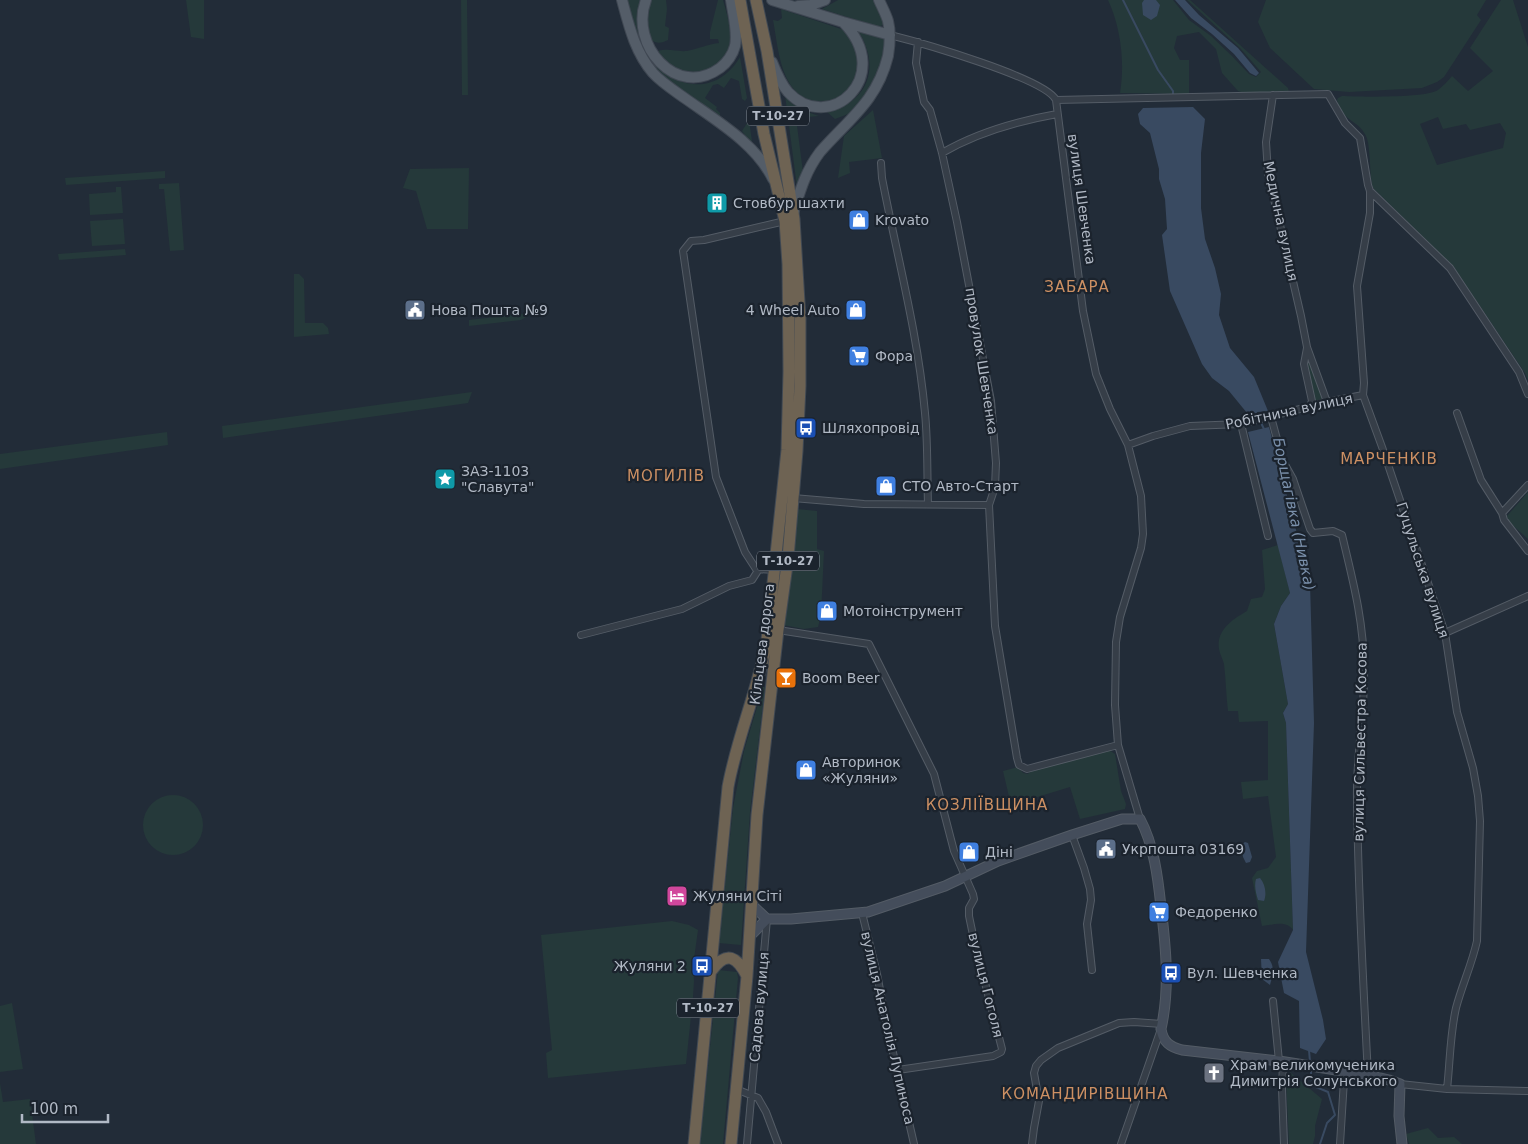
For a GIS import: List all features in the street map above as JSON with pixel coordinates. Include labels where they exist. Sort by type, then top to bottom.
[{"type":"highway","name":"Кільцева дорога","points":[[712,970],[726,802],[740,733],[763,662],[767,640],[787,450],[789,218],[779,192],[764,134],[736,8],[740,0]]},
{"type":"highway","name":"Кільцева дорога","points":[[731,1144],[747,976],[762,768],[788,558],[797,451],[800,377],[800,319],[789,218],[767,51],[756,0]]},
{"type":"highway","points":[[712,970],[720,960],[732,958],[741,966],[747,976]]},
{"type":"highway","name":"Т-10-27","points":[[694,1144],[712,970]]},
{"type":"main road","points":[[622,0],[634,42],[642,59],[654,74],[750,149],[770,172],[779,192]]},
{"type":"main road","points":[[646,0],[642,14],[642,28],[649,48],[669,70],[680,76],[690,78],[706,76],[715,72],[728,60],[735,44],[736,8]]},
{"type":"main road","points":[[772,0],[890,34]]},
{"type":"main road","points":[[792,7],[811,5],[825,0]]},
{"type":"main road","points":[[789,218],[813,161],[862,108],[875,91],[886,63],[890,34],[888,21],[879,0]]},
{"type":"main road","points":[[767,51],[777,76],[795,99],[814,107],[823,107],[837,103],[856,89],[863,66],[863,54],[858,40],[843,22]]},
{"type":"street","points":[[890,34],[1015,75],[1046,90],[1056,100],[1272,95]]},
{"type":"street","name":"провулок Шевченка","points":[[918,42],[916,63],[924,102],[930,110],[942,153],[991,401],[996,479],[989,505],[995,626],[1019,765],[1027,769],[1118,745]]},
{"type":"street","name":"Гуцульська вулиця","points":[[1272,95],[1328,94],[1345,123],[1360,138],[1370,190],[1370,213],[1357,286],[1364,383],[1363,395],[1445,632],[1457,712],[1473,768],[1478,796],[1480,821],[1477,941],[1473,961],[1461,989],[1456,1011],[1447,1090]]},
{"type":"street","name":"Медична вулиця","points":[[1272,95],[1266,142],[1268,173],[1307,347],[1326,402]]},
{"type":"street","name":"вулиця Шевченка","points":[[1056,100],[1083,311],[1096,374],[1110,409],[1128,445],[1141,496],[1143,534],[1138,559],[1120,617],[1116,642],[1115,705],[1118,745],[1146,832],[1154,864],[1163,925],[1167,981],[1161,1027],[1121,1144]]},
{"type":"street","points":[[942,153],[999,129],[1057,114]]},
{"type":"street","points":[[881,163],[883,184],[921,382],[925,414],[928,504]]},
{"type":"street","points":[[1370,190],[1450,268],[1520,372],[1528,394]]},
{"type":"street","points":[[775,570],[756,569],[745,552],[716,477],[683,251],[691,241],[704,240],[789,218]]},
{"type":"street","name":"Медична вулиця","points":[[1307,347],[1304,364],[1312,401],[1310,406]]},
{"type":"street","name":"Робітнича вулиця","points":[[1128,445],[1190,426],[1241,424],[1326,402],[1363,395]]},
{"type":"street","points":[[1457,414],[1481,480],[1502,513],[1504,520],[1528,551]]},
{"type":"street","name":"вулиця Сильвестра Косова","points":[[1271,417],[1283,461],[1293,479],[1310,529],[1313,533],[1333,531],[1342,535],[1360,610],[1364,671],[1357,797],[1368,1075]]},
{"type":"street","points":[[1241,424],[1268,536]]},
{"type":"street","points":[[1502,513],[1528,485]]},
{"type":"street","points":[[793,498],[864,504],[989,505]]},
{"type":"street","points":[[581,635],[682,609],[729,586],[752,580],[759,569]]},
{"type":"street","points":[[1445,632],[1528,596]]},
{"type":"street","name":"вулиця Гоголя","points":[[778,630],[869,644],[934,774],[954,851],[973,894],[974,899],[969,908],[974,940],[1002,1049],[998,1055],[898,1070]]},
{"type":"street","points":[[750,936],[767,920],[862,913],[923,893],[966,877],[998,861],[1072,835],[1122,819],[1140,818]]},
{"type":"street","points":[[1072,835],[1090,889],[1087,924],[1092,970]]},
{"type":"street","points":[[752,906],[767,920]]},
{"type":"street","name":"вулиця Анатолія Лупиноса","points":[[862,913],[876,966],[888,1031],[914,1144]]},
{"type":"street","name":"Садова вулиця","points":[[747,1144],[767,920]]},
{"type":"street","points":[[1273,1001],[1281,1062],[1284,1144]]},
{"type":"street","points":[[1032,1144],[1039,1101],[1034,1073],[1036,1066],[1058,1048],[1119,1023],[1134,1022],[1161,1027],[1162,1037],[1166,1043],[1182,1050],[1368,1075],[1400,1084],[1447,1090],[1528,1092]]},
{"type":"street","points":[[1340,1144],[1346,1072]]},
{"type":"street","points":[[1400,1084],[1399,1116],[1402,1144]]},
{"type":"street","points":[[736,1089],[752,1094],[762,1103],[778,1144]]},
{"type":"green space","points":[[186,0],[204,0],[204,39],[191,37]]},
{"type":"green space","points":[[461,0],[467,0],[468,95],[462,95]]},
{"type":"green space","points":[[627,0],[640,0],[638,27],[643,45],[653,61],[665,73],[680,81],[696,84],[712,82],[727,73],[740,57],[747,98],[745,101],[742,99],[739,81],[731,78],[724,88],[718,84],[713,85],[705,98],[717,107],[716,109],[720,116],[731,124],[731,127],[694,102],[659,72],[649,60],[635,30]]},
{"type":"green space","points":[[647,0],[666,0],[665,26],[669,28],[668,40],[664,42],[660,43],[651,40],[644,10]]},
{"type":"green space","points":[[718,0],[723,0],[730,29],[730,41],[726,55],[714,67],[699,72],[690,73],[674,68],[658,51],[687,51],[719,43],[718,39],[710,39]]},
{"type":"green space","points":[[838,0],[876,0],[884,24],[879,27],[822,9]]},
{"type":"green space","points":[[1108,0],[1173,0],[1189,20],[1211,36],[1249,74],[1256,77],[1261,72],[1240,48],[1187,0],[1190,0],[1288,88],[1289,92],[1244,93],[1238,91],[1222,73],[1216,49],[1199,32],[1177,36],[1174,48],[1180,60],[1189,60],[1189,94],[1120,93],[1122,70],[1121,46],[1116,22]]},
{"type":"green space","points":[[1266,0],[1486,0],[1477,15],[1481,20],[1444,77],[1437,82],[1422,88],[1349,92],[1314,89],[1270,48],[1258,22]]},
{"type":"green space","points":[[1501,0],[1513,0],[1528,47],[1528,380],[1453,266],[1373,188],[1369,146],[1366,136],[1359,126],[1346,117],[1339,107],[1337,100],[1342,96],[1363,97],[1431,93],[1438,90],[1452,76],[1468,91],[1493,71],[1470,48]],"holes":[[[1438,117],[1443,129],[1466,124],[1470,130],[1500,123],[1506,133],[1503,148],[1437,165],[1420,124]]]},
{"type":"green space","points":[[781,9],[844,30],[860,53],[856,80],[840,96],[823,102],[815,101],[806,99],[792,87],[781,63],[773,20],[778,21],[782,18]]},
{"type":"green space","points":[[858,31],[887,39],[881,73],[856,111],[835,119],[827,112],[853,100],[867,81],[869,57]]},
{"type":"green space","points":[[785,95],[801,108],[819,116],[796,118],[803,172],[797,187]]},
{"type":"green space","points":[[873,110],[882,158],[849,162],[850,173],[838,178],[844,136]]},
{"type":"green space","points":[[749,120],[752,141],[751,143],[742,131]]},
{"type":"green space","points":[[469,168],[468,229],[427,229],[416,191],[403,188],[410,169]]},
{"type":"green space","points":[[165,171],[165,178],[66,185],[65,178]]},
{"type":"green space","points":[[179,183],[184,250],[170,251],[164,189],[159,189],[159,184]]},
{"type":"green space","points":[[116,187],[121,187],[123,213],[90,215],[89,194],[116,192]]},
{"type":"green space","points":[[123,219],[125,244],[92,246],[90,221]]},
{"type":"green space","points":[[125,249],[126,255],[59,260],[58,254]]},
{"type":"green space","points":[[294,274],[299,274],[304,279],[305,323],[323,323],[328,328],[329,334],[294,337]]},
{"type":"green space","points":[[529,313],[530,315],[521,320],[469,326],[469,320]]},
{"type":"green space","points":[[1307,354],[1322,396],[1320,401],[1316,402],[1313,400],[1305,364]]},
{"type":"green space","points":[[472,392],[468,403],[223,438],[222,426]]},
{"type":"green space","points":[[167,432],[168,445],[0,469],[0,454]]},
{"type":"green space","points":[[1528,492],[1528,539],[1508,521],[1507,516]]},
{"type":"green space","points":[[797,509],[817,511],[817,549],[824,551],[821,615],[818,627],[804,629],[783,625]]},
{"type":"green space","points":[[1278,545],[1290,593],[1281,606],[1274,624],[1288,704],[1283,713],[1286,723],[1293,930],[1283,924],[1262,926],[1252,878],[1257,871],[1268,868],[1276,857],[1268,796],[1243,799],[1241,782],[1268,780],[1268,721],[1239,722],[1238,711],[1228,711],[1224,664],[1219,649],[1220,636],[1227,626],[1247,611],[1251,599],[1262,597],[1265,589],[1262,550]]},
{"type":"green space","points":[[763,687],[765,687],[750,812],[741,945],[719,943],[733,808],[744,751]]},
{"type":"green space","points":[[1109,750],[1115,754],[1121,791],[1126,804],[1125,809],[1080,819],[1070,787],[1011,805],[1003,771],[1018,767],[1023,773],[1028,774],[1031,770]]},
{"type":"green space","points":[[167,795],[179,795],[195,803],[201,813],[203,825],[201,837],[195,847],[179,855],[167,855],[151,847],[143,831],[143,819],[151,803]]},
{"type":"green space","points":[[672,921],[689,925],[698,930],[693,966],[693,997],[686,1064],[548,1078],[546,1053],[552,1050],[541,935]]},
{"type":"green space","points":[[718,970],[737,972],[738,978],[723,1144],[700,1144]]},
{"type":"green space","points":[[12,1003],[23,1069],[0,1072],[0,1006]]},
{"type":"green space","points":[[1290,1072],[1322,1099],[1315,1126],[1313,1144],[1289,1144],[1286,1078]]},
{"type":"green space","points":[[0,1083],[3,1102],[30,1099],[36,1144],[0,1144]]},
{"type":"green space","points":[[1428,1128],[1438,1138],[1454,1137],[1462,1144],[1409,1144],[1406,1134]]},
{"type":"water","points":[[1144,0],[1156,0],[1160,5],[1157,16],[1151,20],[1143,15],[1142,3]]},
{"type":"water","points":[[1175,0],[1185,0],[1199,15],[1238,48],[1259,73],[1256,76],[1250,73],[1234,54],[1191,18]]},
{"type":"water","points":[[1193,107],[1205,119],[1201,153],[1201,208],[1205,239],[1215,268],[1221,294],[1219,315],[1230,348],[1254,377],[1268,411],[1247,413],[1229,391],[1212,378],[1202,364],[1170,291],[1162,235],[1167,229],[1165,199],[1150,133],[1140,124],[1138,114],[1143,108]]},
{"type":"water","points":[[1269,427],[1310,583],[1314,723],[1306,952],[1326,1039],[1316,1054],[1300,1048],[1299,1001],[1284,993],[1278,962],[1293,930],[1286,723],[1283,713],[1288,704],[1274,624],[1281,606],[1290,593],[1248,432]]},
{"type":"water","points":[[1245,842],[1248,843],[1252,857],[1250,862],[1246,863],[1241,845]]},
{"type":"water","points":[[1260,878],[1265,889],[1264,901],[1258,900],[1255,884],[1256,879]]},
{"type":"water","points":[[1261,959],[1269,959],[1272,965],[1273,974],[1270,985],[1262,979]]},
{"type":"waterway","name":"Борщагівка (Нивка)","points":[[1123,0],[1158,70],[1173,91],[1173,95]]},
{"type":"waterway","name":"Борщагівка (Нивка)","points":[[1255,411],[1264,429]]},
{"type":"waterway","name":"Борщагівка (Нивка)","points":[[1309,1050],[1310,1062]]},
{"type":"waterway","name":"Борщагівка (Нивка)","points":[[1311,1070],[1311,1077],[1316,1087],[1328,1092],[1335,1115],[1327,1123],[1320,1144]]},
{"type":"place","name":"Стовбур шахти","points":[[717,203]]},
{"type":"place","name":"Krovato","points":[[859,220]]},
{"type":"place","name":"Нова Пошта №9","points":[[415,310]]},
{"type":"place","name":"4 Wheel Auto","points":[[856,310]]},
{"type":"place","name":"Фора","points":[[859,356]]},
{"type":"place","name":"Шляхопровід","points":[[806,428]]},
{"type":"place","name":"ЗАЗ-1103 \"Славута\"","points":[[445,479]]},
{"type":"place","name":"СТО Авто-Старт","points":[[886,486]]},
{"type":"place","name":"Мотоінструмент","points":[[827,611]]},
{"type":"place","name":"Boom Beer","points":[[786,678]]},
{"type":"place","name":"Авторинок «Жуляни»","points":[[806,770]]},
{"type":"place","name":"Укрпошта 03169","points":[[1106,849]]},
{"type":"place","name":"Діні","points":[[969,852]]},
{"type":"place","name":"Жуляни Сіті","points":[[677,896]]},
{"type":"place","name":"Федоренко","points":[[1159,912]]},
{"type":"place","name":"Жуляни 2","points":[[702,966]]},
{"type":"place","name":"Вул. Шевченка","points":[[1171,973]]},
{"type":"place","name":"Храм великомученика Димитрія Солунського","points":[[1214,1073]]},
{"type":"district","name":"ЗАБАРА","points":[[1077,287]]},
{"type":"district","name":"МАРЧЕНКІВ","points":[[1389,459]]},
{"type":"district","name":"МОГИЛІВ","points":[[666,476]]},
{"type":"district","name":"КОЗЛІЇВЩИНА","points":[[987,805]]},
{"type":"district","name":"КОМАНДИРІВЩИНА","points":[[1085,1094]]}]
